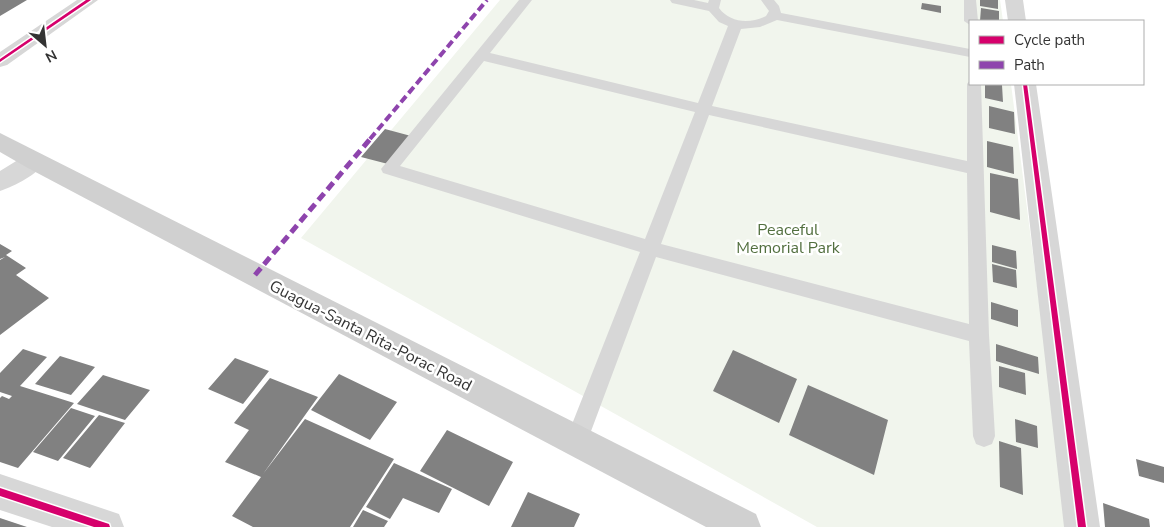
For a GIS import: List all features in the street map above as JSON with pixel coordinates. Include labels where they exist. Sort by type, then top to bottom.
[{"type":"main road","name":"Guagua-Santa Rita-Porac Road","points":[[0,141],[34,161],[743,527]]},
{"type":"street","points":[[0,61],[89,0]]},
{"type":"street","points":[[1014,0],[1017,20]]},
{"type":"street","points":[[1025,85],[1082,527]]},
{"type":"street","points":[[0,182],[34,161]]},
{"type":"street","points":[[0,492],[106,527]]},
{"type":"lane","points":[[526,0],[483,56],[389,169],[651,248],[979,335]]},
{"type":"lane","points":[[676,0],[714,4],[722,19],[736,24],[763,24],[775,12],[773,6],[767,0]]},
{"type":"lane","points":[[970,0],[971,20]]},
{"type":"lane","points":[[773,16],[969,53]]},
{"type":"lane","points":[[576,442],[736,24]]},
{"type":"lane","points":[[483,56],[704,109],[977,169]]},
{"type":"lane","points":[[974,85],[979,335],[984,436]]},
{"type":"green space","name":"Peaceful Memorial Park","points":[[500,0],[1000,0],[1003,20],[969,20],[969,85],[1011,85],[1068,527],[817,527],[301,238]]},
{"type":"building","points":[[0,0],[27,0],[0,16]]},
{"type":"building","points":[[980,0],[998,0],[998,9],[980,6]]},
{"type":"building","points":[[922,3],[941,6],[941,13],[921,9]]},
{"type":"building","points":[[981,8],[999,11],[999,20],[980,20]]},
{"type":"building","points":[[985,85],[1002,85],[1003,102],[985,98]]},
{"type":"building","points":[[989,106],[1014,112],[1015,134],[989,128]]},
{"type":"building","points":[[385,129],[411,136],[388,164],[361,157]]},
{"type":"building","points":[[987,141],[1013,147],[1014,174],[987,167]]},
{"type":"building","points":[[990,173],[1018,179],[1020,220],[990,212]]},
{"type":"building","points":[[0,244],[12,251],[6,255],[26,268],[16,275],[49,298],[0,335],[0,260],[5,257],[0,259]]},
{"type":"building","points":[[992,245],[1016,251],[1017,269],[992,262]]},
{"type":"building","points":[[992,264],[1016,270],[1017,288],[993,282]]},
{"type":"building","points":[[991,302],[1018,310],[1018,327],[991,319]]},
{"type":"building","points":[[996,344],[1038,357],[1039,374],[996,361]]},
{"type":"building","points":[[23,349],[47,357],[20,386],[74,403],[18,468],[0,462],[0,398],[2,396],[9,399],[12,396],[0,392],[0,373]]},
{"type":"building","points":[[733,350],[797,379],[779,423],[713,391]]},
{"type":"building","points":[[60,356],[95,367],[71,395],[35,384]]},
{"type":"building","points":[[235,358],[269,371],[243,404],[208,389]]},
{"type":"building","points":[[999,366],[1025,373],[1026,395],[999,387]]},
{"type":"building","points":[[339,374],[397,402],[370,440],[311,410]]},
{"type":"building","points":[[103,375],[150,390],[125,420],[77,404]]},
{"type":"building","points":[[270,378],[318,397],[263,474],[305,419],[394,459],[350,527],[253,527],[232,516],[261,477],[225,462],[249,430],[234,423]]},
{"type":"building","points":[[808,385],[888,420],[874,475],[789,435]]},
{"type":"building","points":[[71,408],[95,416],[58,461],[33,452]]},
{"type":"building","points":[[99,415],[125,423],[90,468],[63,458]]},
{"type":"building","points":[[1015,419],[1037,426],[1038,448],[1016,442]]},
{"type":"building","points":[[447,430],[513,462],[489,506],[420,471]]},
{"type":"building","points":[[999,441],[1021,448],[1023,495],[1000,487]]},
{"type":"building","points":[[1136,459],[1164,467],[1164,483],[1139,476]]},
{"type":"building","points":[[394,463],[452,489],[439,513],[403,498],[390,519],[366,507]]},
{"type":"building","points":[[528,492],[580,514],[574,527],[511,527]]},
{"type":"building","points":[[1103,503],[1149,519],[1150,527],[1105,527]]},
{"type":"building","points":[[363,510],[388,521],[384,527],[353,527]]},
{"type":"building","points":[[0,518],[27,527],[0,527]]},
{"type":"marked path","points":[[255,275],[487,0]]},
{"type":"cycle path","points":[[0,61],[89,0]]},
{"type":"cycle path","points":[[1025,85],[1082,527]]},
{"type":"cycle path","points":[[0,492],[106,527]]}]
